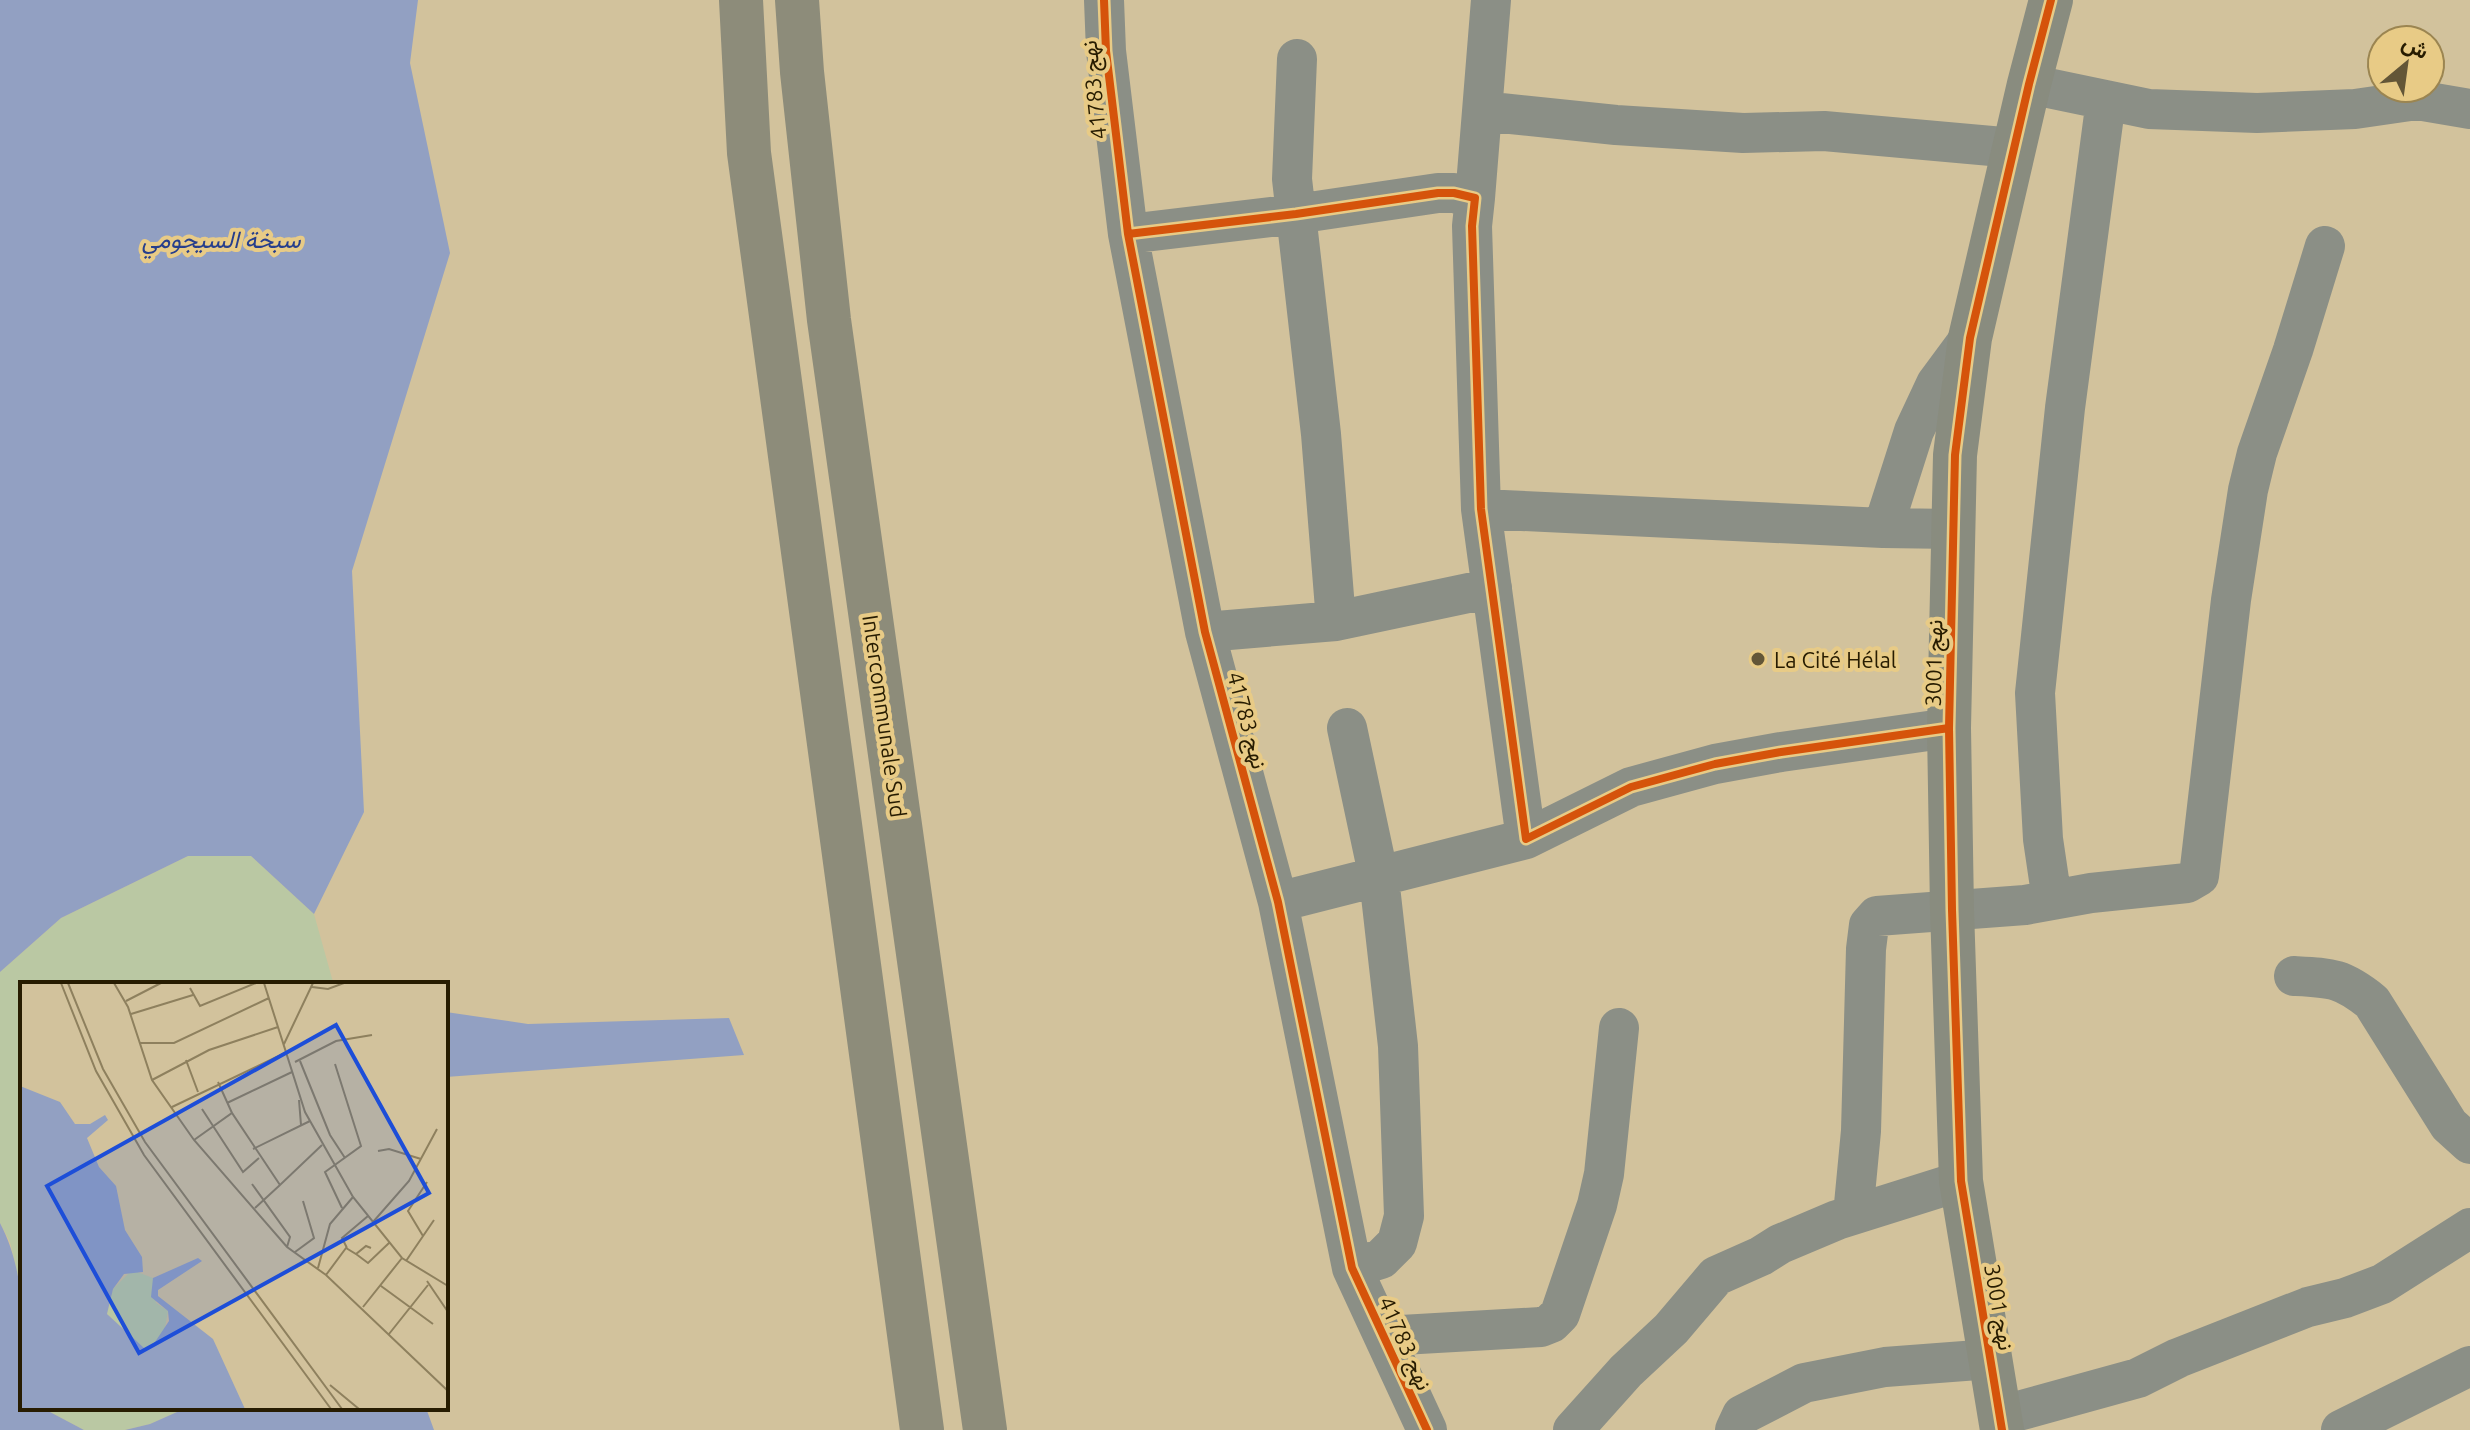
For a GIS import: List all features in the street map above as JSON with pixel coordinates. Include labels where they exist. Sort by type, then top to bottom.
[{"type":"highway","points":[[741,0],[749,153],[922,1430]]},
{"type":"highway","name":"Intercommunale Sud","points":[[797,0],[829,320],[985,1430]]},
{"type":"street","name":"نهج 41783","points":[[1104,0],[1106,51],[1128,234],[1205,632],[1278,902],[1352,1268],[1427,1430]]},
{"type":"street","points":[[1491,0],[1472,226],[1481,509],[1526,839]]},
{"type":"street","name":"نهج 3001","points":[[2001,1423],[1961,1181],[1949,728],[1955,455],[1970,338],[2051,0]]},
{"type":"street","points":[[1297,59],[1292,179],[1321,434],[1336,621]]},
{"type":"street","points":[[2029,84],[2149,109],[2257,113],[2355,109],[2417,100],[2470,109]]},
{"type":"street","points":[[2052,900],[2043,839],[2035,693],[2065,408],[2106,100]]},
{"type":"street","points":[[1482,111],[1616,125],[1743,133],[1824,131],[2014,148]]},
{"type":"street","points":[[1128,234],[1438,193],[1475,198]]},
{"type":"street","points":[[1853,1215],[1861,1131],[1866,949],[1869,925],[1877,916],[2025,905],[2091,893],[2187,883],[2199,876],[2231,600],[2248,490],[2257,453],[2298,336],[2325,246]]},
{"type":"street","points":[[1883,528],[1920,420],[1936,384],[1970,338]]},
{"type":"street","points":[[1481,509],[1954,529]]},
{"type":"street","points":[[1205,632],[1336,621],[1492,588]]},
{"type":"street","points":[[1347,728],[1379,878],[1398,1046],[1404,1216],[1397,1243],[1381,1259],[1352,1268]]},
{"type":"street","points":[[1278,902],[1526,839],[1631,787],[1715,764],[1949,728]]},
{"type":"street","points":[[2294,976],[2337,979],[2372,1002],[2449,1125],[2470,1144]]},
{"type":"street","points":[[1384,1336],[1541,1327],[1560,1314],[1597,1205],[1604,1174],[1619,1028]]},
{"type":"street","points":[[1573,1430],[1626,1371],[1671,1329],[1716,1276],[1780,1244],[1853,1215],[1961,1181]]},
{"type":"street","points":[[2001,1423],[2138,1378],[2178,1358],[2308,1307],[2382,1284],[2470,1228]]},
{"type":"street","points":[[1735,1430],[1742,1415],[1804,1383],[1885,1367],[1991,1359]]},
{"type":"street","points":[[2341,1430],[2470,1366]]},
{"type":"green space","points":[[188,856],[251,856],[314,914],[333,982],[20,982],[20,1284],[10,1242],[0,1223],[0,972],[61,918]]},
{"type":"green space","points":[[182,1410],[150,1424],[125,1430],[84,1430],[50,1412]]},
{"type":"water","name":"سبخة السيجومي","points":[[0,0],[418,0],[410,63],[450,253],[352,571],[364,812],[314,914],[251,856],[188,856],[61,918],[0,972]]},
{"type":"water","points":[[448,1012],[528,1024],[729,1018],[744,1055],[448,1077]]},
{"type":"water","points":[[0,1223],[10,1245],[20,1290],[20,1410],[50,1410],[84,1430],[0,1430]]},
{"type":"water","points":[[182,1410],[427,1410],[434,1430],[125,1430],[150,1424]]},
{"type":"cycle path","points":[[1104,0],[1106,51],[1128,234],[1205,632],[1278,902],[1352,1268],[1427,1430]]},
{"type":"cycle path","points":[[2002,1430],[1961,1181],[1949,728],[1955,455],[1970,338],[2051,0]]},
{"type":"cycle path","points":[[1128,234],[1438,193],[1475,198],[1472,226],[1481,509],[1526,839],[1631,787],[1715,764],[1949,728]]},
{"type":"place","name":"La Cité Hélal","points":[[1758,659]]}]
